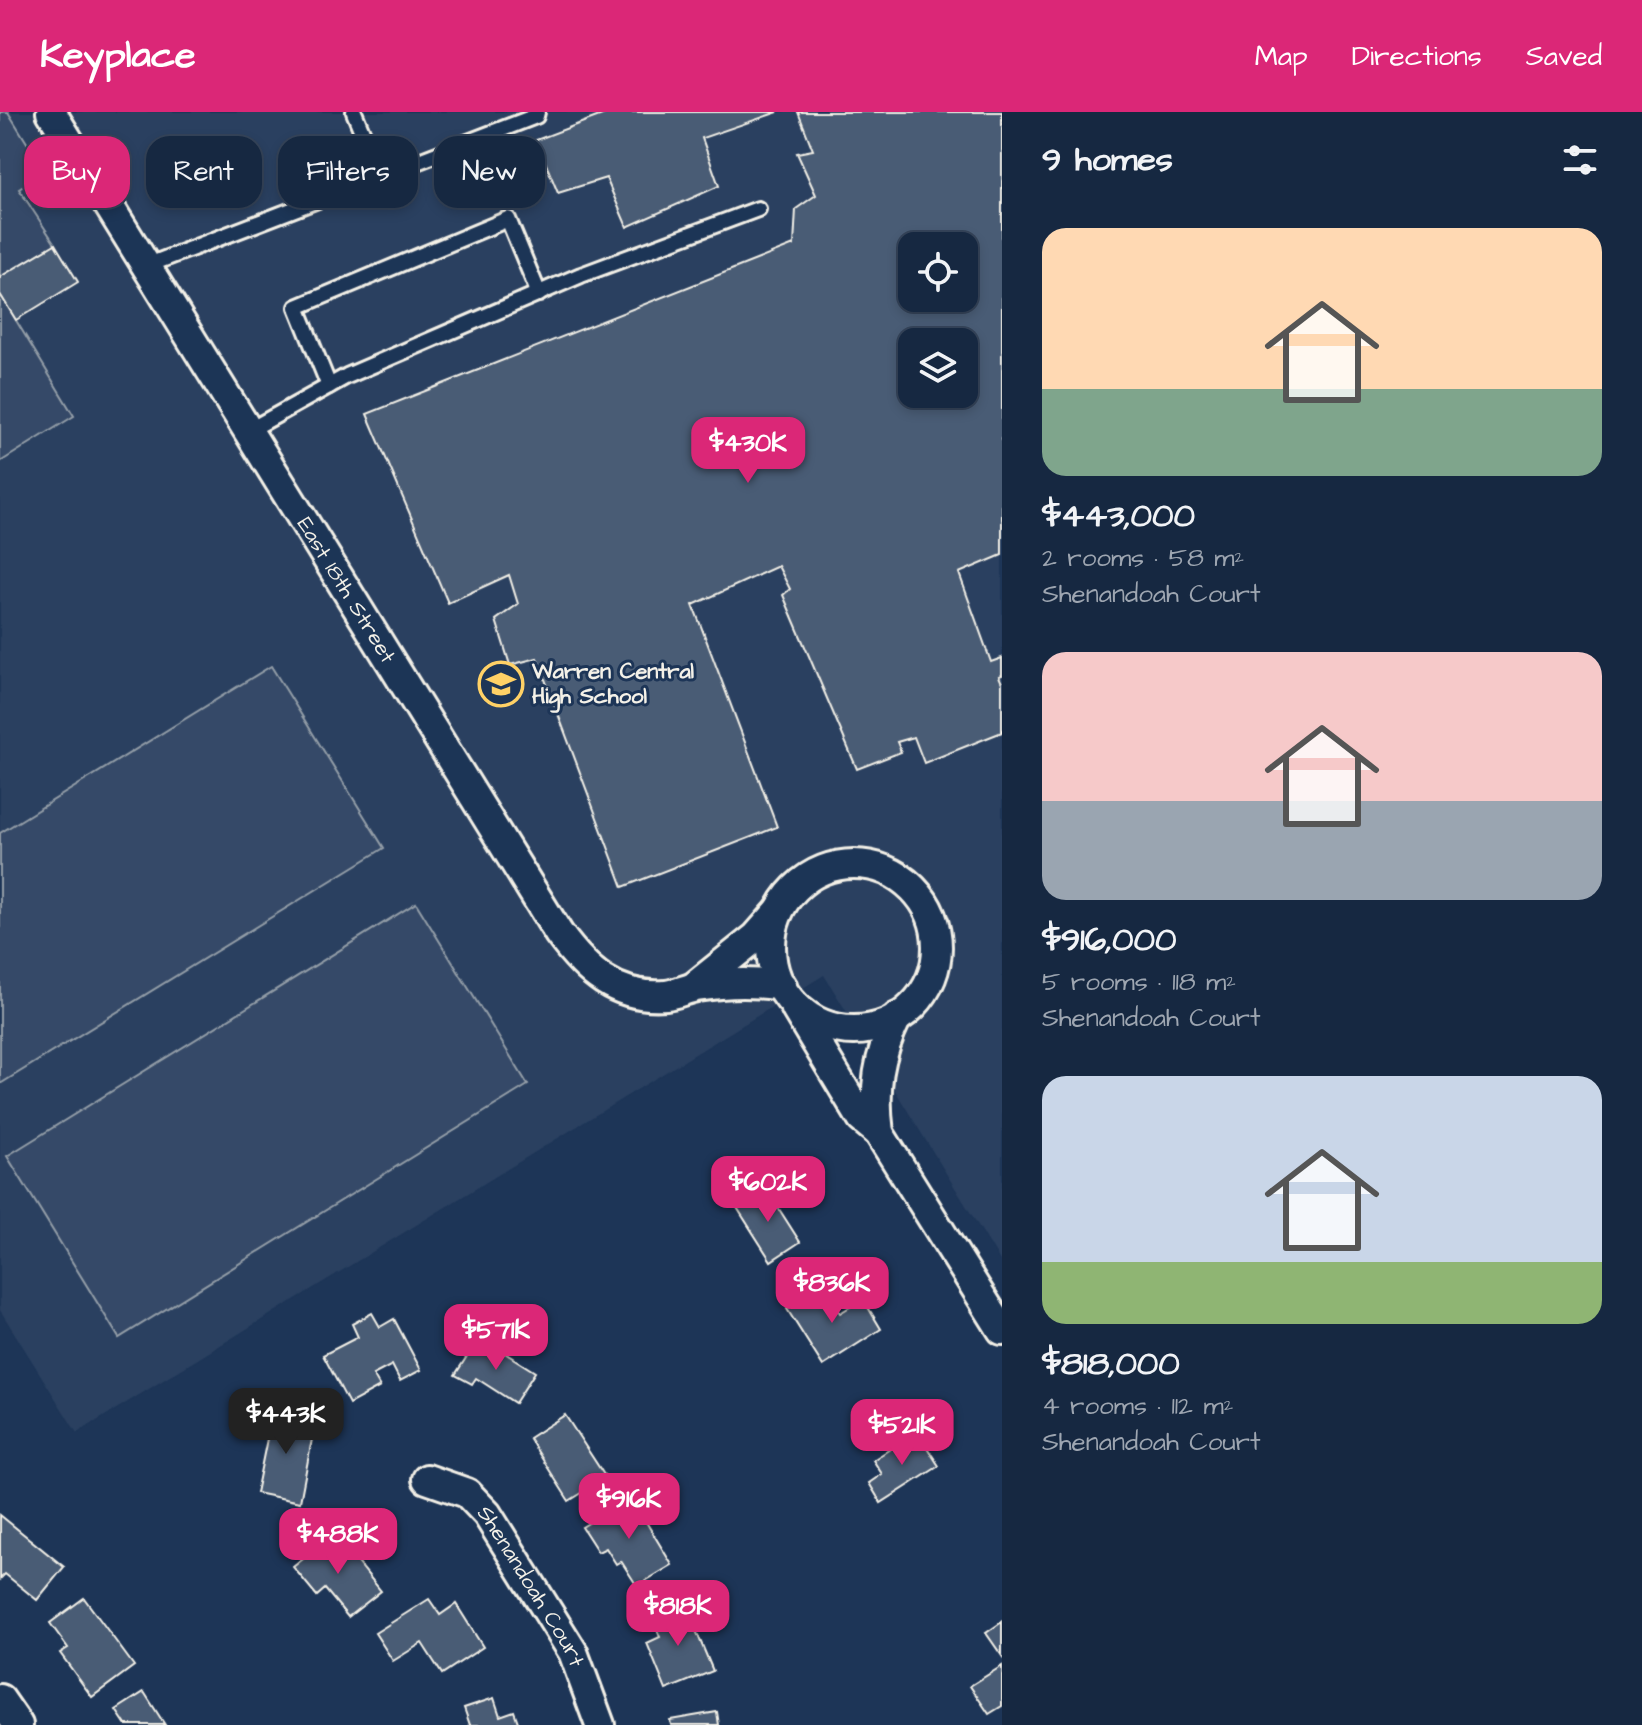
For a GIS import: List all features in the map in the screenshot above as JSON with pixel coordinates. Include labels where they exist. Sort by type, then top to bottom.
[{"type":"street","name":"East 18th Street","points":[[51,112],[551,921],[580,963],[609,984],[641,994],[667,995],[730,982],[759,982],[788,995]]},
{"type":"street","points":[[692,988],[746,946],[779,911],[792,892],[810,877],[830,867],[853,864],[877,867],[897,876],[915,891],[928,910],[937,935],[936,962],[927,987],[912,1008],[890,1022],[865,1030],[839,1029],[814,1020],[788,995]]},
{"type":"street","points":[[779,911],[772,933],[772,956],[788,995],[862,1119],[879,1133],[1002,1330]]},
{"type":"street","points":[[879,1133],[876,1092],[883,1046],[897,1017]]},
{"type":"street","name":"Shenandoah Court","points":[[427,1479],[467,1493],[487,1514],[573,1652],[600,1725]]},
{"type":"street","points":[[0,1699],[18,1725]]},
{"type":"lane","points":[[354,112],[364,136]]},
{"type":"lane","points":[[418,161],[536,116],[537,112]]},
{"type":"lane","points":[[146,266],[297,208]]},
{"type":"lane","points":[[248,431],[347,376],[539,294],[758,209]]},
{"type":"lane","points":[[329,386],[297,307],[508,219],[539,294]]},
{"type":"shaded area","name":"Warren Central High School","points":[[0,112],[1002,112],[1002,1264],[824,975],[77,1433],[0,1310]]},
{"type":"shaded area","points":[[0,112],[8,112],[24,138],[24,186],[19,189],[24,197],[24,208],[31,208],[55,244],[0,277]]},
{"type":"shaded area","points":[[0,294],[74,416],[0,462]]},
{"type":"shaded area","points":[[271,666],[384,848],[0,1084],[0,833]]},
{"type":"shaded area","points":[[416,903],[528,1085],[119,1338],[7,1156]]},
{"type":"building","points":[[610,112],[778,112],[702,138],[719,186],[627,227],[606,178],[558,193],[545,162],[545,137]]},
{"type":"building","name":"Warren Central High School","points":[[798,112],[1002,112],[1002,555],[959,573],[991,662],[1002,658],[1002,675],[999,676],[1002,683],[1002,732],[924,763],[914,737],[897,742],[901,752],[857,769],[783,595],[790,589],[778,566],[693,605],[777,827],[623,887],[537,658],[510,665],[496,620],[518,604],[509,575],[448,603],[367,414],[794,245],[796,209],[816,195],[797,153],[813,150]]},
{"type":"building","points":[[55,244],[78,282],[16,320],[0,294],[0,277]]},
{"type":"building","points":[[765,1187],[800,1242],[771,1261],[736,1206]]},
{"type":"building","points":[[822,1286],[840,1313],[863,1299],[881,1329],[823,1366],[787,1309]]},
{"type":"building","points":[[372,1313],[380,1327],[394,1319],[421,1370],[400,1381],[392,1365],[373,1375],[380,1387],[349,1404],[323,1355],[358,1337],[352,1324]]},
{"type":"building","points":[[475,1344],[488,1352],[492,1345],[535,1372],[515,1403],[476,1378],[472,1384],[455,1375]]},
{"type":"building","points":[[273,1409],[316,1418],[300,1502],[256,1493]]},
{"type":"building","points":[[565,1415],[606,1478],[569,1501],[529,1438]]},
{"type":"building","points":[[917,1432],[939,1466],[881,1503],[869,1483],[882,1474],[873,1460]]},
{"type":"building","points":[[631,1497],[672,1565],[637,1586],[621,1561],[616,1564],[606,1548],[598,1552],[582,1527]]},
{"type":"building","points":[[0,1515],[64,1567],[37,1600],[5,1574],[0,1579]]},
{"type":"building","points":[[335,1534],[381,1591],[348,1617],[325,1589],[317,1596],[293,1567]]},
{"type":"building","points":[[84,1598],[134,1666],[92,1697],[60,1653],[68,1648],[50,1623]]},
{"type":"building","points":[[429,1599],[440,1615],[456,1604],[483,1647],[442,1674],[422,1643],[393,1661],[375,1633]]},
{"type":"building","points":[[684,1602],[713,1671],[666,1690],[647,1643],[660,1637],[651,1615]]},
{"type":"building","points":[[1002,1622],[1002,1656],[986,1633]]},
{"type":"building","points":[[1002,1666],[1002,1706],[989,1714],[970,1686]]},
{"type":"building","points":[[144,1692],[165,1725],[126,1725],[116,1710]]},
{"type":"building","points":[[494,1698],[500,1716],[514,1711],[519,1725],[470,1725],[464,1708]]},
{"type":"building","points":[[717,1712],[719,1725],[671,1725],[670,1720]]},
{"type":"place","name":"Warren Central High School","points":[[501,684]]}]
